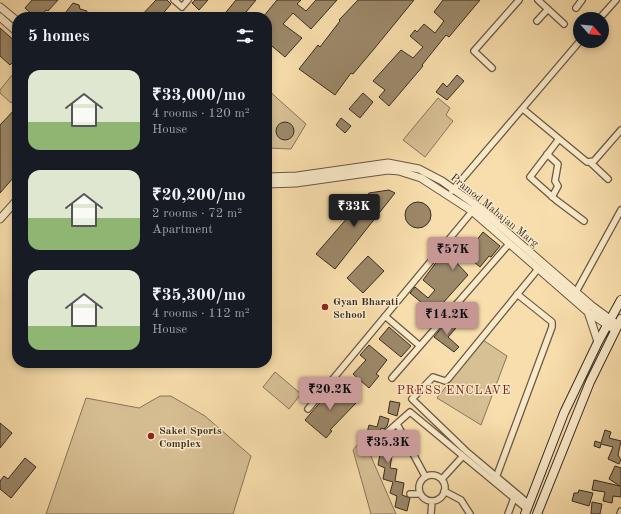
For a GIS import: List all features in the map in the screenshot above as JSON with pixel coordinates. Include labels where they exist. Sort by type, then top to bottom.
[{"type":"main road","points":[[527,509],[564,413],[598,342],[621,300]]},
{"type":"main road","points":[[537,514],[590,382],[618,325]]},
{"type":"street","points":[[174,0],[182,7],[188,0]]},
{"type":"street","points":[[492,68],[474,51],[519,0]]},
{"type":"street","points":[[538,0],[564,24]]},
{"type":"street","points":[[576,8],[582,0]]},
{"type":"street","points":[[605,12],[616,0]]},
{"type":"street","points":[[0,7],[12,17]]},
{"type":"street","points":[[537,21],[548,9]]},
{"type":"street","points":[[0,17],[12,28]]},
{"type":"street","points":[[451,193],[574,48]]},
{"type":"street","points":[[523,109],[587,162],[591,163],[608,179]]},
{"type":"street","points":[[591,163],[621,130]]},
{"type":"street","points":[[560,139],[530,177],[552,197],[584,221]]},
{"type":"street","points":[[547,154],[558,164],[555,181],[558,186],[552,197]]},
{"type":"street","name":"Pramod Mahajan Marg","points":[[272,177],[297,176],[388,163],[419,169],[474,209],[576,292],[608,323]]},
{"type":"street","name":"Pramod Mahajan Marg","points":[[272,184],[296,183],[388,170],[410,174],[440,185]]},
{"type":"street","points":[[0,219],[12,206]]},
{"type":"street","points":[[308,408],[474,209]]},
{"type":"street","name":"Pramod Mahajan Marg","points":[[474,209],[509,244],[588,312],[608,323],[618,325]]},
{"type":"street","points":[[576,292],[621,210]]},
{"type":"street","points":[[392,378],[509,244]]},
{"type":"street","points":[[527,509],[497,475],[466,451],[412,399],[433,377],[445,380],[448,379],[538,269]]},
{"type":"street","points":[[497,475],[552,327],[552,322],[517,294]]},
{"type":"street","points":[[588,312],[598,342]]},
{"type":"street","points":[[384,316],[420,346]]},
{"type":"street","points":[[384,435],[410,412],[527,509]]},
{"type":"street","points":[[397,424],[425,476]]},
{"type":"street","points":[[442,479],[463,456]]},
{"type":"street","points":[[434,474],[442,479],[445,487],[439,498],[432,501],[427,500],[420,494],[418,486],[425,476],[434,474]]},
{"type":"street","points":[[444,491],[461,500],[470,514]]},
{"type":"street","points":[[410,494],[420,494]]},
{"type":"street","points":[[508,514],[514,498]]},
{"type":"street","points":[[431,514],[432,501]]},
{"type":"shaded area","points":[[12,75],[11,103],[0,93],[0,90]]},
{"type":"shaded area","points":[[272,93],[306,124],[291,149],[272,148]]},
{"type":"shaded area","points":[[438,98],[450,108],[446,115],[453,121],[425,157],[403,140]]},
{"type":"shaded area","points":[[483,340],[507,356],[481,425],[437,398]]},
{"type":"shaded area","points":[[275,372],[301,394],[289,409],[263,387]]},
{"type":"shaded area","name":"Saket Sports Complex","points":[[160,396],[171,396],[205,416],[251,456],[233,514],[46,514],[86,398],[139,408]]},
{"type":"shaded area","points":[[363,438],[396,514],[371,514],[353,450]]},
{"type":"building","points":[[32,0],[58,0],[48,11],[46,10],[44,12],[29,12],[25,8]]},
{"type":"building","points":[[156,0],[167,0],[171,4],[164,12],[145,12]]},
{"type":"building","points":[[195,0],[208,0],[199,10],[192,3]]},
{"type":"building","points":[[236,0],[256,0],[246,12],[226,12]]},
{"type":"building","points":[[277,0],[301,0],[297,4],[306,11],[316,0],[337,0],[311,29],[293,13],[283,24],[302,38],[285,57],[272,46],[272,12],[267,12]]},
{"type":"building","points":[[358,0],[414,0],[353,74],[351,73],[335,95],[299,69],[318,45],[320,47],[340,21],[339,20]]},
{"type":"building","points":[[443,0],[480,0],[449,37],[446,35],[422,65],[423,66],[389,106],[379,97],[385,90],[373,81],[401,50],[413,58],[423,47],[410,36],[415,30],[417,32],[424,24],[435,33],[444,21],[434,12]]},
{"type":"building","points":[[73,3],[79,5],[80,9],[87,11],[87,12],[66,12]]},
{"type":"building","points":[[0,28],[12,39],[12,63],[10,65],[0,56]]},
{"type":"building","points":[[457,75],[464,81],[447,100],[436,92],[443,83],[447,87]]},
{"type":"building","points":[[363,93],[373,102],[360,118],[349,109]]},
{"type":"building","points":[[12,112],[12,179],[0,193],[0,125]]},
{"type":"building","points":[[341,118],[351,126],[345,133],[336,125]]},
{"type":"building","points":[[281,122],[289,122],[294,127],[292,138],[289,140],[281,140],[276,135],[276,127]]},
{"type":"building","points":[[389,190],[395,193],[335,269],[316,254],[369,193]]},
{"type":"building","points":[[418,202],[427,206],[431,215],[427,224],[418,228],[409,224],[405,215],[409,206]]},
{"type":"building","points":[[483,232],[500,246],[480,267],[461,251],[454,260],[468,275],[434,313],[410,293],[415,287],[428,298],[435,290],[423,280],[444,252],[446,254],[458,240],[469,250]]},
{"type":"building","points":[[368,256],[384,271],[363,293],[347,278]]},
{"type":"building","points":[[447,321],[456,328],[448,337],[459,347],[454,352],[434,337]]},
{"type":"building","points":[[389,327],[411,346],[401,357],[379,339]]},
{"type":"building","points":[[369,345],[387,360],[376,374],[379,376],[369,388],[353,374],[366,360],[360,355]]},
{"type":"building","points":[[335,385],[356,403],[330,430],[332,431],[326,438],[305,420]]},
{"type":"building","points":[[390,401],[400,403],[397,416],[388,413]]},
{"type":"building","points":[[380,416],[389,419],[387,426],[384,429],[381,428],[378,439],[387,440],[384,454],[392,455],[390,468],[397,469],[395,481],[404,483],[402,495],[410,498],[407,511],[395,507],[397,496],[390,493],[393,482],[383,479],[385,468],[378,465],[380,454],[372,451],[374,434],[367,433],[369,425],[377,427]]},
{"type":"building","points":[[0,423],[12,433],[0,448]]},
{"type":"building","points":[[605,430],[611,432],[609,438],[621,441],[618,455],[621,460],[619,464],[608,459],[613,447],[601,444],[600,448],[594,446],[595,441],[601,443]]},
{"type":"building","points":[[25,458],[36,467],[11,498],[0,489],[0,481],[4,476],[8,479]]},
{"type":"building","points":[[615,466],[621,468],[621,497],[613,496],[612,503],[603,501],[605,492],[592,490],[594,480],[620,486],[609,479]]},
{"type":"building","points":[[579,490],[593,493],[589,506],[572,501],[574,493],[578,493]]},
{"type":"building","points":[[592,502],[602,504],[600,514],[591,514]]},
{"type":"place","name":"Gyan Bharati School","points":[[325,307]]},
{"type":"place","name":"Saket Sports Complex","points":[[151,436]]},
{"type":"district","name":"PRESS ENCLAVE","points":[[454,390]]}]
